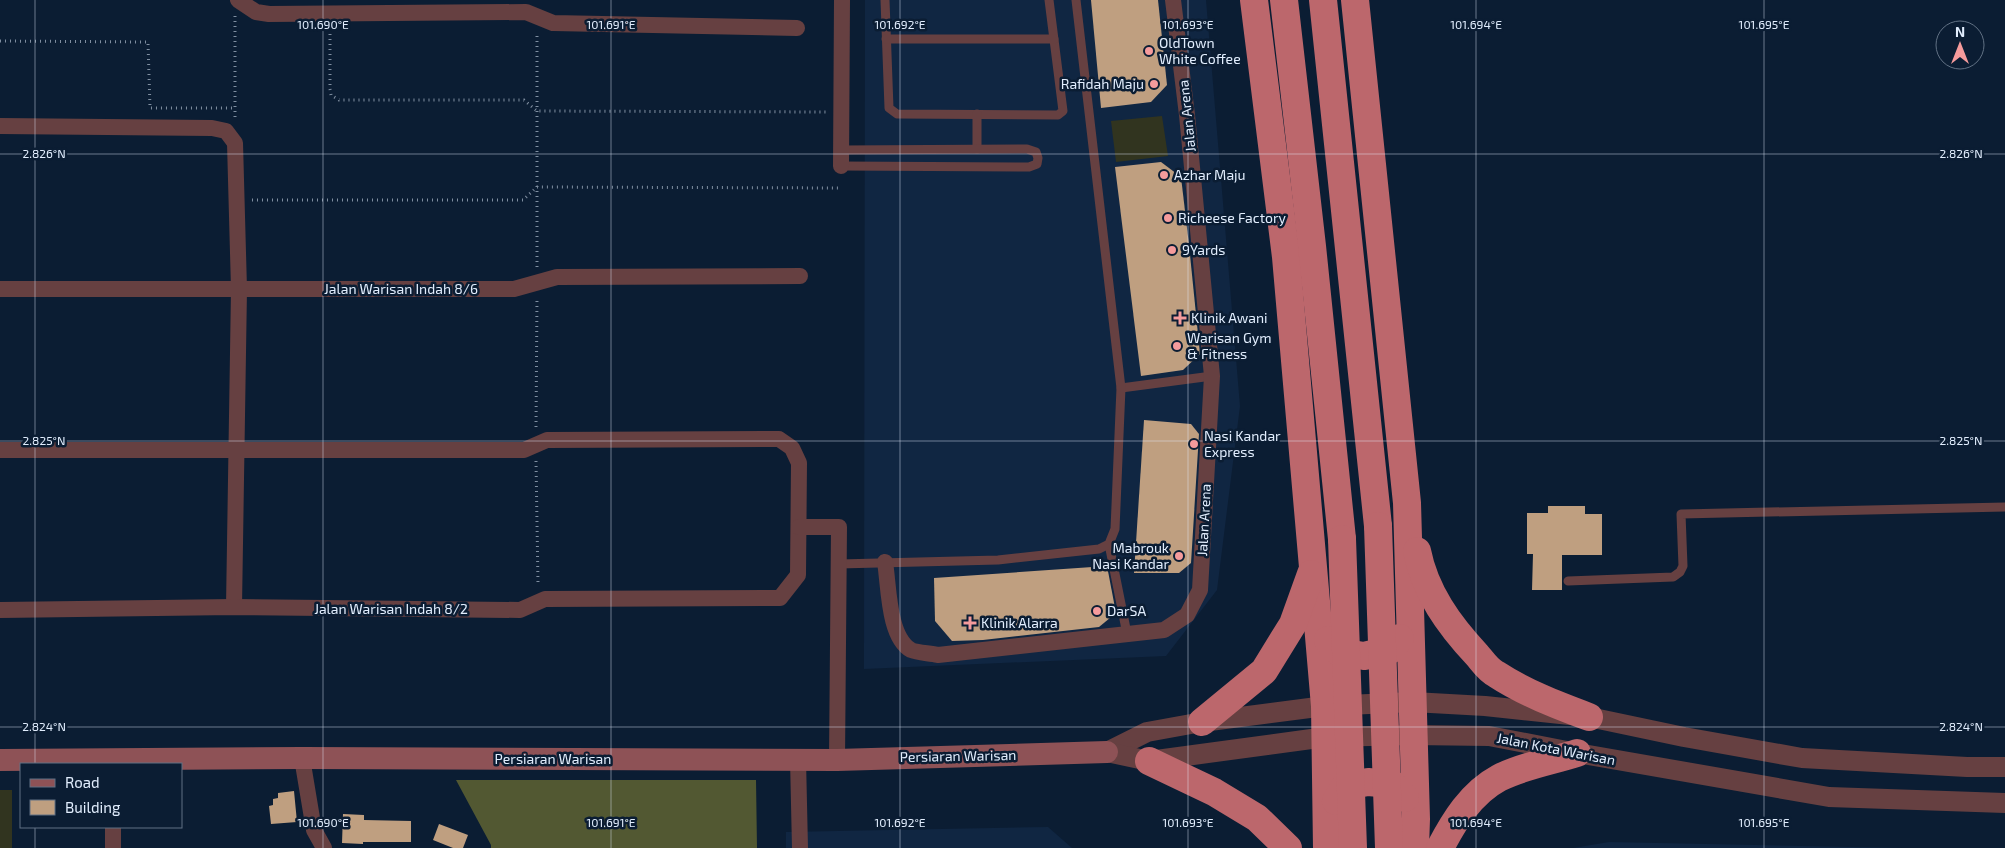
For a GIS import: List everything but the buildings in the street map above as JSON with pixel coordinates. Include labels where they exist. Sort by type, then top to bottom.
[{"type":"highway","points":[[1254,0],[1286,257],[1317,613],[1325,706],[1327,848]]},
{"type":"highway","points":[[1284,0],[1312,246],[1342,539],[1353,848]]},
{"type":"highway","points":[[1323,0],[1378,526],[1389,848]]},
{"type":"highway","points":[[1355,0],[1407,503],[1416,818],[1415,848]]},
{"type":"highway","points":[[1407,503],[1420,566],[1436,604],[1464,641],[1494,673],[1540,698],[1589,717]]},
{"type":"highway","points":[[1202,722],[1264,671],[1293,624],[1312,570]]},
{"type":"highway","points":[[1317,613],[1328,641],[1339,652],[1364,656],[1390,650],[1404,633],[1410,606]]},
{"type":"highway","points":[[1440,848],[1464,808],[1486,787],[1500,778],[1517,771],[1577,754]]},
{"type":"highway","points":[[1149,761],[1214,792],[1258,818],[1288,848]]},
{"type":"highway","points":[[1328,821],[1338,796],[1345,786],[1368,782],[1392,784],[1405,798],[1416,818]]},
{"type":"main road","name":"Persiaran Warisan","points":[[0,760],[113,762],[302,758],[837,760],[1107,752]]},
{"type":"street","points":[[841,166],[842,0]]},
{"type":"street","name":"Jalan Arena","points":[[886,562],[893,621],[900,640],[912,650],[938,655],[1164,630],[1187,615],[1200,590],[1212,376],[1188,124],[1173,0]]},
{"type":"street","points":[[239,1],[256,12],[269,14],[526,12],[553,23],[797,28]]},
{"type":"street","points":[[0,126],[212,128],[226,131],[235,143],[239,289],[234,607]]},
{"type":"street","name":"Jalan Warisan Indah 8/6","points":[[0,289],[514,289],[557,277],[800,276]]},
{"type":"street","points":[[0,450],[524,450],[548,440],[779,439],[792,448],[799,463],[799,526],[839,527],[837,760]]},
{"type":"street","name":"Jalan Warisan Indah 8/2","points":[[0,610],[234,607],[520,610],[545,599],[780,598],[798,575],[799,526]]},
{"type":"street","points":[[1107,752],[1146,732],[1202,722],[1325,706],[1413,702],[1485,706],[1589,717],[1684,737],[1802,758],[1967,767],[2005,767]]},
{"type":"street","name":"Jalan Kota Warisan","points":[[1107,752],[1149,761],[1326,737],[1489,736],[1577,754],[1829,797],[2005,803]]},
{"type":"street","points":[[302,758],[314,830],[324,848]]},
{"type":"street","points":[[798,759],[800,848]]},
{"type":"street","points":[[113,828],[113,848]]},
{"type":"lane","points":[[885,0],[889,108],[892,111],[897,114],[1058,115],[1063,111],[1049,0]]},
{"type":"lane","points":[[1076,0],[1121,388],[1115,529],[1109,544],[1127,634]]},
{"type":"lane","points":[[886,39],[1054,39]]},
{"type":"lane","points":[[977,114],[977,149]]},
{"type":"lane","points":[[841,150],[1027,149],[1038,154],[1037,164],[1029,167],[841,166]]},
{"type":"lane","points":[[1121,388],[1212,376]]},
{"type":"lane","points":[[1568,581],[1673,577],[1680,572],[1683,566],[1681,514],[2005,507]]},
{"type":"lane","points":[[839,564],[998,560],[1099,550],[1109,544]]},
{"type":"path","points":[[235,143],[235,11],[239,1]]},
{"type":"path","points":[[330,14],[330,90],[331,95],[339,100],[524,100],[537,111],[841,112]]},
{"type":"path","points":[[0,41],[148,42],[150,108],[235,108]]},
{"type":"path","points":[[237,200],[523,200],[537,187],[841,188]]},
{"type":"shaded area","points":[[865,0],[1206,0],[1240,406],[1217,590],[1166,656],[864,669]]},
{"type":"shaded area","points":[[1048,827],[1072,848],[786,848],[786,832]]},
{"type":"shaded area","points":[[1609,842],[1904,848],[1573,848]]},
{"type":"green space","points":[[1162,116],[1168,156],[1116,162],[1111,121]]},
{"type":"green space","points":[[456,780],[756,780],[757,848],[491,848]]},
{"type":"green space","points":[[0,790],[12,790],[12,848],[0,848]]},
{"type":"place","name":"OldTown White Coffee","points":[[1149,51]]},
{"type":"place","name":"Rafidah Maju","points":[[1154,84]]},
{"type":"place","name":"Azhar Maju","points":[[1164,175]]},
{"type":"place","name":"Richeese Factory","points":[[1168,218]]},
{"type":"place","name":"9Yards","points":[[1172,250]]},
{"type":"place","name":"Klinik Awani","points":[[1180,318]]},
{"type":"place","name":"Warisan Gym & Fitness","points":[[1177,346]]},
{"type":"place","name":"Nasi Kandar Express","points":[[1194,444]]},
{"type":"place","name":"Mabrouk Nasi Kandar","points":[[1179,556]]},
{"type":"place","name":"DarSA","points":[[1097,611]]},
{"type":"place","name":"Klinik Alarra","points":[[970,623]]}]
